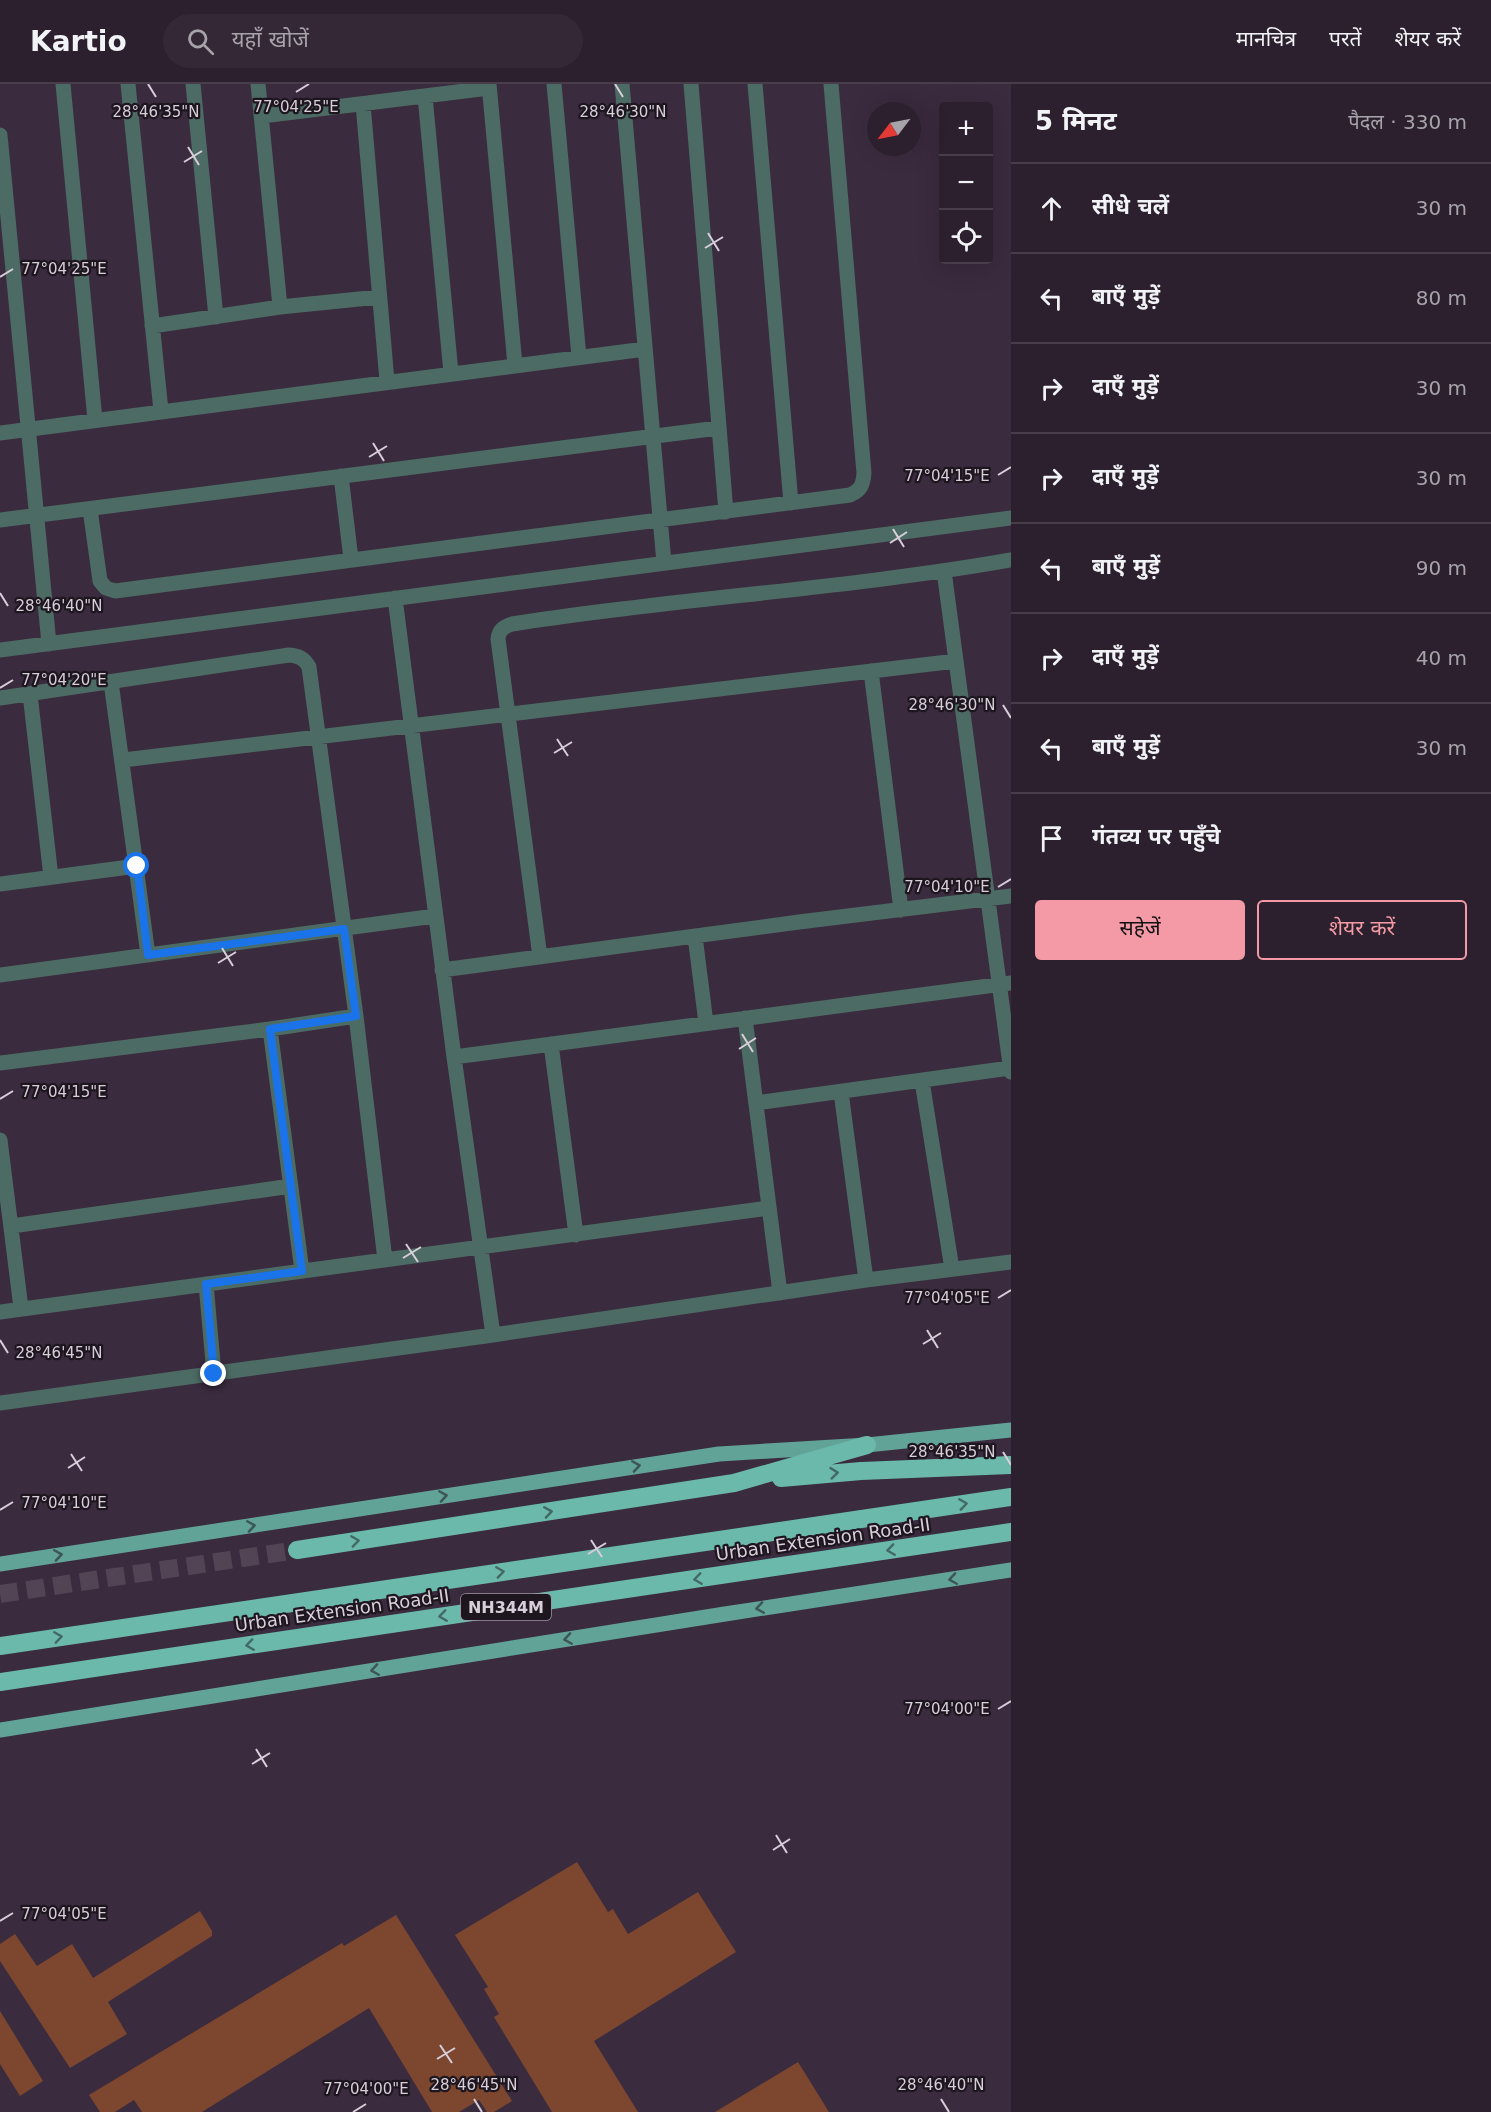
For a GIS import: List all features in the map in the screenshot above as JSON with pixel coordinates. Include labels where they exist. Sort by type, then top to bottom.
[{"type":"highway","points":[[734,1483],[867,1445]]},
{"type":"highway","points":[[297,1550],[734,1483],[861,1471],[1011,1466]]},
{"type":"highway","name":"Urban Extension Road-II","points":[[0,1646],[1011,1497]]},
{"type":"highway","name":"Urban Extension Road-II","points":[[0,1682],[1011,1532]]},
{"type":"main road","points":[[0,1564],[719,1454],[867,1445],[1011,1430]]},
{"type":"main road","points":[[0,1730],[1011,1570]]},
{"type":"street","points":[[63,84],[94,420]]},
{"type":"street","points":[[128,84],[161,411]]},
{"type":"street","points":[[193,84],[216,317]]},
{"type":"street","points":[[258,84],[280,307]]},
{"type":"street","points":[[554,84],[579,357]]},
{"type":"street","points":[[622,84],[664,563]]},
{"type":"street","points":[[691,84],[726,512]]},
{"type":"street","points":[[755,84],[791,503]]},
{"type":"street","points":[[90,509],[100,581],[106,588],[115,591],[726,512],[858,492],[863,484],[831,84]]},
{"type":"street","points":[[262,116],[489,86],[514,365]]},
{"type":"street","points":[[425,96],[451,373]]},
{"type":"street","points":[[363,104],[387,381]]},
{"type":"street","points":[[0,135],[49,644]]},
{"type":"street","points":[[152,326],[280,307],[379,297]]},
{"type":"street","points":[[0,433],[645,348]]},
{"type":"street","points":[[0,520],[718,428]]},
{"type":"street","points":[[341,476],[351,559]]},
{"type":"street","points":[[0,650],[1011,518]]},
{"type":"street","points":[[540,957],[498,639],[503,627],[574,614],[944,571],[1011,560]]},
{"type":"street","points":[[756,1103],[1011,1070],[1005,984],[988,899],[944,571]]},
{"type":"street","points":[[395,598],[442,970],[493,1335]]},
{"type":"street","points":[[0,698],[288,655],[305,660],[309,667],[356,1016],[385,1260]]},
{"type":"street","points":[[123,760],[956,661]]},
{"type":"street","points":[[871,671],[901,909]]},
{"type":"street","points":[[111,682],[148,955]]},
{"type":"street","points":[[30,694],[51,877]]},
{"type":"street","points":[[0,884],[137,866]]},
{"type":"street","points":[[442,970],[1011,896]]},
{"type":"street","points":[[0,975],[435,916]]},
{"type":"street","points":[[695,936],[706,1023]]},
{"type":"street","points":[[454,1056],[1005,984]]},
{"type":"street","points":[[0,1063],[356,1016]]},
{"type":"street","points":[[745,1018],[780,1293]]},
{"type":"street","points":[[270,1029],[302,1271]]},
{"type":"street","points":[[551,1044],[576,1234]]},
{"type":"street","points":[[922,1082],[952,1269]]},
{"type":"street","points":[[841,1092],[866,1280]]},
{"type":"street","points":[[0,1140],[21,1308]]},
{"type":"street","points":[[12,1227],[291,1186]]},
{"type":"street","points":[[0,1312],[769,1208]]},
{"type":"street","points":[[0,1403],[493,1335],[866,1280],[1011,1262]]},
{"type":"street","points":[[206,1284],[214,1374]]},
{"type":"building","points":[[577,1862],[608,1912],[613,1909],[628,1934],[698,1892],[736,1952],[594,2041],[638,2112],[552,2112],[494,2017],[499,2014],[484,1989],[488,1987],[455,1935]]},
{"type":"building","points":[[200,1911],[212,1931],[212,1936],[108,2002],[127,2034],[70,2068],[0,1961],[0,1944],[15,1934],[37,1966],[72,1944],[93,1978]]},
{"type":"building","points":[[396,1915],[512,2101],[494,2112],[487,2112],[479,2100],[459,2112],[432,2112],[369,2008],[202,2112],[142,2112],[134,2100],[115,2112],[100,2112],[89,2095],[342,1943],[344,1946]]},
{"type":"building","points":[[0,2011],[43,2081],[20,2096],[0,2064]]},
{"type":"building","points":[[798,2062],[829,2112],[715,2112],[765,2082]]},
{"type":"tunnel","points":[[0,1594],[297,1550]]},
{"type":"route","points":[[137,866],[148,955],[344,929],[356,1016],[270,1029],[302,1271],[206,1284],[214,1374]]}]
